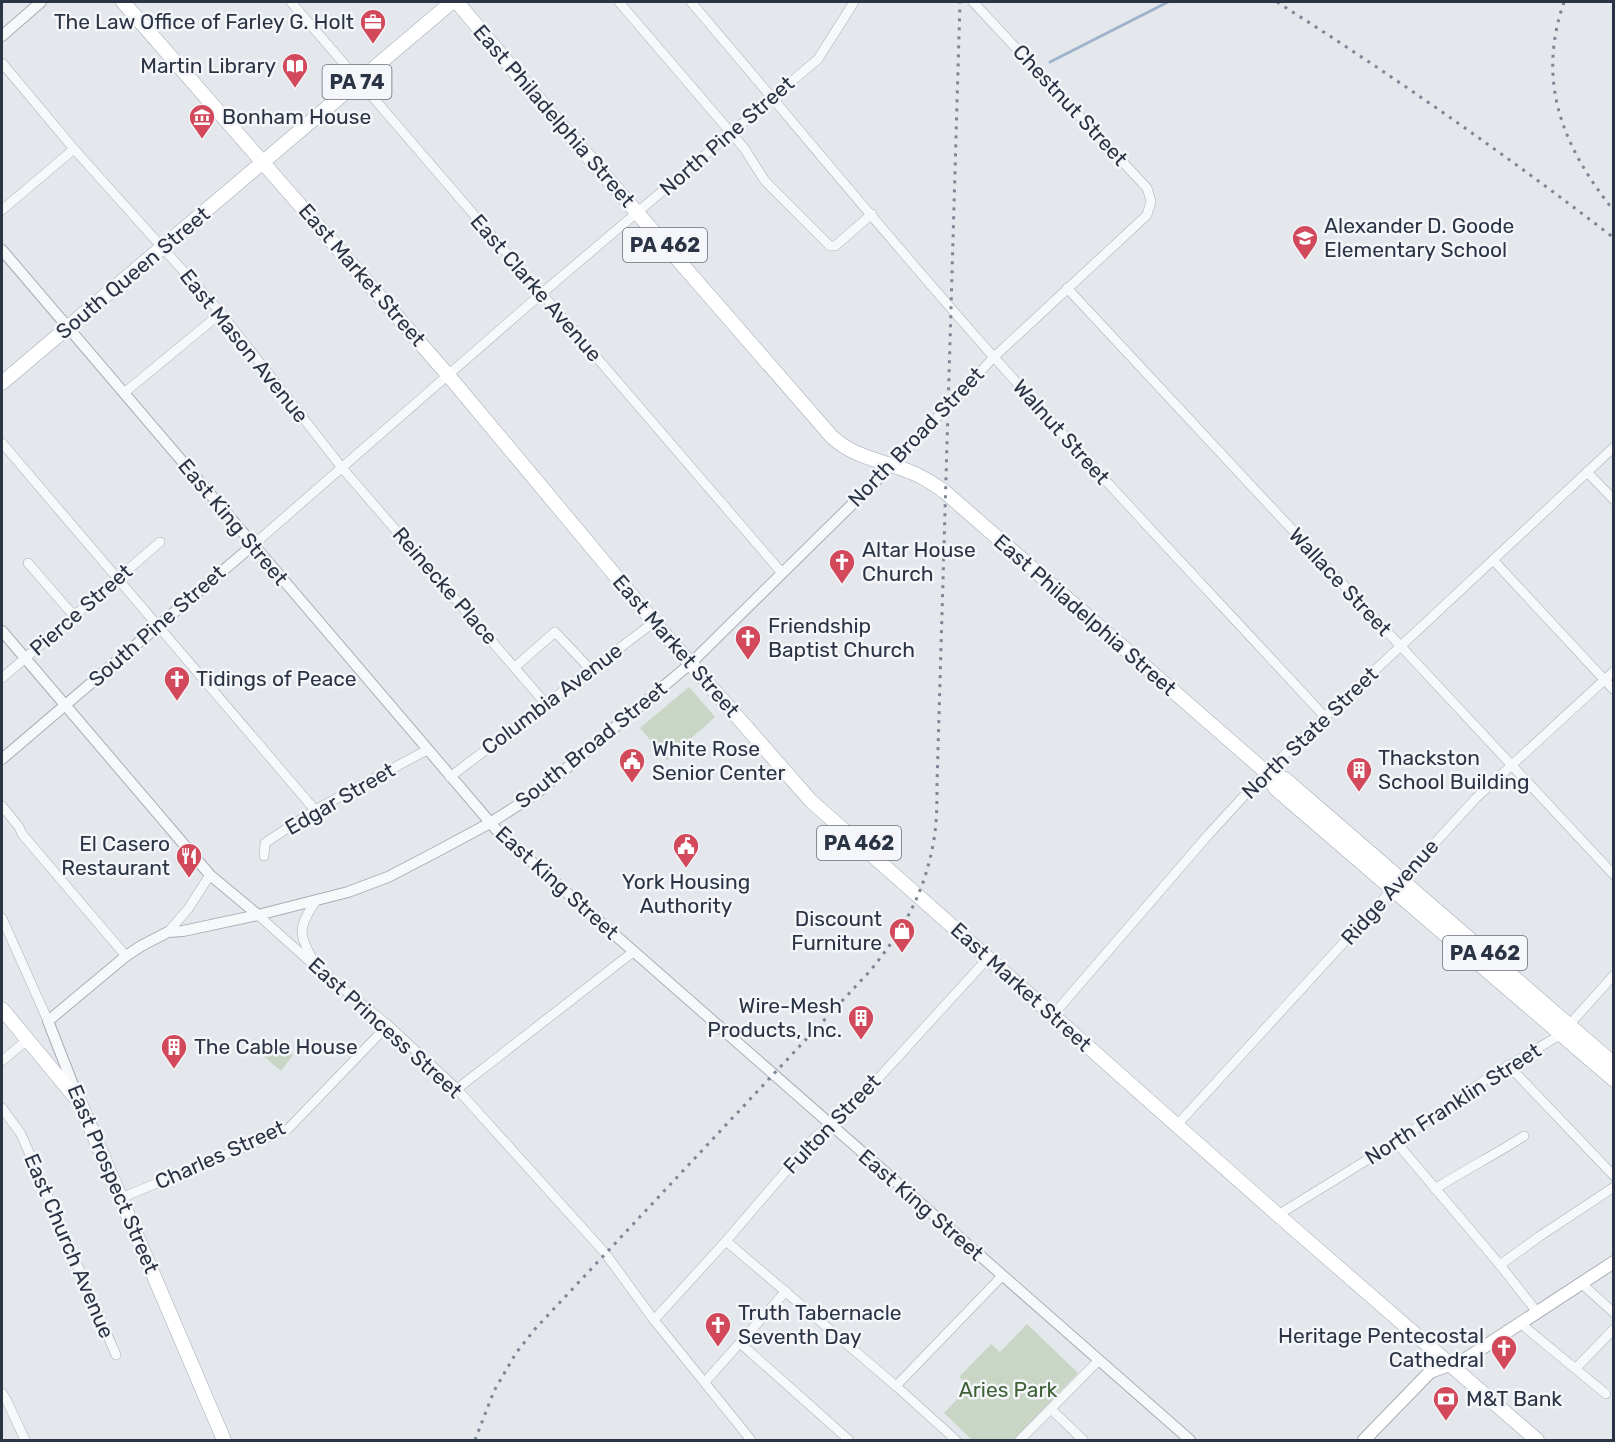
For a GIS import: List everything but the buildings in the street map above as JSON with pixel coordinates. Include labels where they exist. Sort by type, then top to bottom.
[{"type":"main road","name":"East Market Street","points":[[123,2],[448,375],[654,622],[811,801],[1278,1215],[1537,1440]]},
{"type":"main road","name":"PA 74","points":[[264,162],[452,2]]},
{"type":"main road","name":"East Philadelphia Street","points":[[457,2],[527,86],[832,437],[857,454],[909,471],[932,482],[945,492],[1266,772],[1276,789],[1396,884],[1565,1030],[1614,1080]]},
{"type":"main road","name":"South Queen Street","points":[[2,383],[264,162]]},
{"type":"main road","points":[[2,1009],[80,1102]]},
{"type":"main road","name":"East Philadelphia Street","points":[[1565,1030],[1614,1064]]},
{"type":"main road","name":"East Prospect Street","points":[[80,1102],[224,1440]]},
{"type":"main road","points":[[1364,1440],[1430,1372],[1464,1360],[1614,1262]]},
{"type":"street","points":[[2,36],[41,2]]},
{"type":"street","name":"East Clarke Avenue","points":[[291,2],[782,573]]},
{"type":"street","points":[[619,2],[744,148],[765,182],[832,247],[872,214]]},
{"type":"street","name":"Walnut Street","points":[[691,2],[772,96],[809,144],[994,357],[1325,717]]},
{"type":"street","name":"North Pine Street","points":[[448,375],[818,59],[854,2]]},
{"type":"street","name":"Chestnut Street","points":[[973,2],[1147,188],[1151,201],[1147,215]]},
{"type":"street","name":"East Mason Avenue","points":[[2,63],[74,149],[221,313],[343,469]]},
{"type":"street","points":[[2,210],[74,149]]},
{"type":"street","name":"North Broad Street","points":[[690,664],[891,465],[994,357],[1147,215]]},
{"type":"street","name":"East King Street","points":[[2,250],[490,823],[830,1126],[1190,1440]]},
{"type":"street","name":"Wallace Street","points":[[1067,288],[1614,875]]},
{"type":"street","points":[[124,393],[221,313]]},
{"type":"street","name":"South Pine Street","points":[[2,759],[343,469],[448,375]]},
{"type":"street","points":[[2,443],[315,810]]},
{"type":"street","name":"North State Street","points":[[1053,1015],[1209,834],[1266,772],[1614,447]]},
{"type":"street","name":"Reinecke Place","points":[[343,469],[546,704]]},
{"type":"street","points":[[1587,472],[1614,500]]},
{"type":"street","name":"Pierce Street","points":[[2,678],[160,542]]},
{"type":"street","points":[[1493,560],[1614,690]]},
{"type":"street","points":[[28,563],[74,616]]},
{"type":"street","name":"Columbia Avenue","points":[[450,777],[654,622]]},
{"type":"street","name":"East Princess Street","points":[[2,631],[210,874],[316,967],[388,1025],[457,1089],[605,1253],[654,1320],[751,1440]]},
{"type":"street","points":[[515,667],[555,632],[591,670]]},
{"type":"street","name":"South Broad Street","points":[[258,915],[315,902],[387,877],[490,823],[537,793],[690,664]]},
{"type":"street","name":"Ridge Avenue","points":[[1177,1125],[1476,798],[1614,671]]},
{"type":"street","name":"Edgar Street","points":[[264,855],[265,843],[315,810],[427,750]]},
{"type":"street","points":[[2,806],[22,834],[126,956]]},
{"type":"street","points":[[48,1021],[126,956],[168,932],[188,909],[210,874]]},
{"type":"street","points":[[315,902],[303,923],[301,934],[316,967]]},
{"type":"street","points":[[168,932],[183,931],[258,915]]},
{"type":"street","name":"East Prospect Street","points":[[2,918],[48,1021],[80,1102]]},
{"type":"street","points":[[457,1089],[633,952]]},
{"type":"street","name":"Fulton Street","points":[[654,1320],[726,1241],[816,1136],[844,1116],[988,958]]},
{"type":"street","name":"North Franklin Street","points":[[1278,1215],[1396,1142],[1508,1065],[1565,1030],[1614,975]]},
{"type":"street","name":"Charles Street","points":[[121,1198],[288,1129],[388,1025]]},
{"type":"street","points":[[2,1061],[28,1039]]},
{"type":"street","points":[[1508,1065],[1551,1113],[1614,1176]]},
{"type":"street","name":"East Church Avenue","points":[[2,1108],[21,1134],[116,1354]]},
{"type":"street","points":[[1435,1189],[1463,1170],[1497,1154],[1524,1136]]},
{"type":"street","points":[[1396,1142],[1537,1312]]},
{"type":"street","points":[[1500,1265],[1614,1187]]},
{"type":"street","points":[[726,1241],[956,1440]]},
{"type":"street","points":[[896,1386],[1002,1276]]},
{"type":"street","points":[[1581,1283],[1614,1313]]},
{"type":"street","points":[[705,1382],[786,1291]]},
{"type":"street","points":[[1520,1323],[1606,1394]]},
{"type":"street","points":[[1576,1368],[1614,1329]]},
{"type":"street","points":[[740,1343],[849,1440]]},
{"type":"street","points":[[1020,1440],[1098,1361]]},
{"type":"street","points":[[2,1393],[25,1440]]},
{"type":"street","points":[[1051,1409],[1083,1440]]},
{"type":"street","points":[[940,1440],[947,1433]]},
{"type":"green space","points":[[689,687],[715,717],[667,760],[640,728]]},
{"type":"green space","points":[[274,1039],[293,1055],[281,1071],[261,1054]]},
{"type":"green space","name":"Aries Park","points":[[1027,1324],[1078,1373],[1013,1440],[972,1440],[944,1413],[969,1387],[959,1377],[991,1344],[1000,1352]]},
{"type":"waterway","points":[[1050,62],[1168,2]]},
{"type":"railway","points":[[475,1440],[494,1391],[516,1353],[535,1329],[870,971],[903,925],[925,876],[934,839],[937,812],[960,2]]},
{"type":"railway","points":[[1277,2],[1448,116],[1614,238]]},
{"type":"railway","points":[[1564,2],[1556,32],[1553,60],[1554,87],[1559,113],[1568,138],[1581,163],[1614,211]]},
{"type":"place","name":"The Law Office of Farley G. Holt","points":[[373,45]]},
{"type":"place","name":"Martin Library","points":[[295,89]]},
{"type":"place","name":"Bonham House","points":[[202,140]]},
{"type":"place","name":"Alexander D. Goode Elementary School","points":[[1305,261]]},
{"type":"place","name":"Altar House Church","points":[[842,585]]},
{"type":"place","name":"Friendship Baptist Church","points":[[748,661]]},
{"type":"place","name":"Tidings of Peace","points":[[177,702]]},
{"type":"place","name":"White Rose Senior Center","points":[[632,784]]},
{"type":"place","name":"Thackston School Building","points":[[1359,793]]},
{"type":"place","name":"York Housing Authority","points":[[686,869]]},
{"type":"place","name":"El Casero Restaurant","points":[[189,879]]},
{"type":"place","name":"Discount Furniture","points":[[902,954]]},
{"type":"place","name":"Wire-Mesh Products, Inc.","points":[[861,1041]]},
{"type":"place","name":"The Cable House","points":[[174,1070]]},
{"type":"place","name":"Truth Tabernacle Seventh Day","points":[[718,1348]]},
{"type":"place","name":"Heritage Pentecostal Cathedral","points":[[1504,1371]]},
{"type":"place","name":"M&T Bank","points":[[1446,1422]]}]
